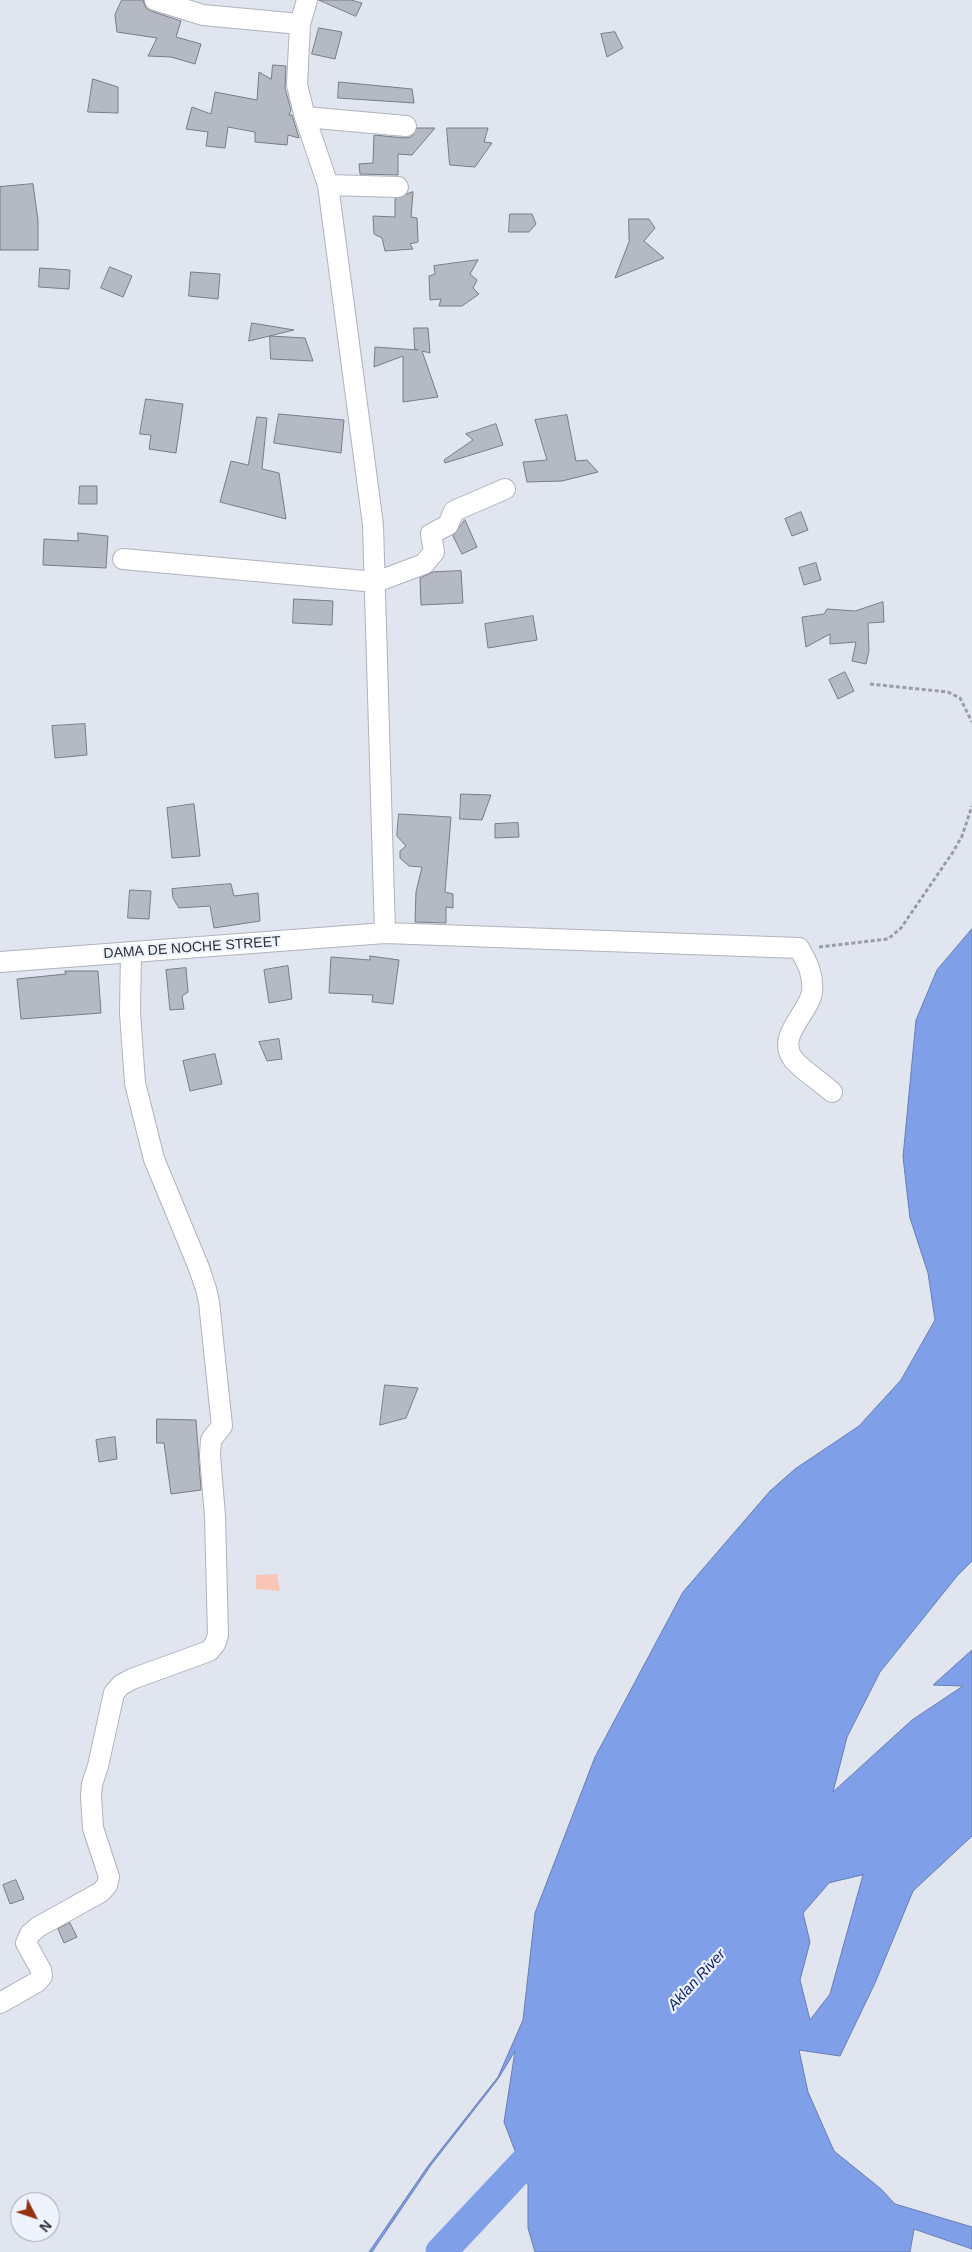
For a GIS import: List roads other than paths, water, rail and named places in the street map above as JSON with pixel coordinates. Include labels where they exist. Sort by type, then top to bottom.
[{"type":"street","points":[[155,0],[203,15],[300,24]]},
{"type":"street","points":[[307,0],[300,24],[297,85],[304,117],[328,185],[373,525],[385,933]]},
{"type":"street","points":[[304,117],[406,126]]},
{"type":"street","points":[[328,185],[398,187]]},
{"type":"street","points":[[123,559],[376,582],[424,564],[434,552],[430,538],[432,533],[448,525],[453,513],[505,489]]},
{"type":"street","name":"DAMA DE NOCHE STREET","points":[[0,962],[385,933],[799,948],[811,970],[812,991],[810,998],[792,1028],[788,1047],[793,1059],[832,1092]]},
{"type":"street","points":[[0,2003],[37,1982],[42,1976],[26,1943],[30,1934],[38,1927],[101,1892],[107,1886],[109,1877],[93,1828],[92,1784],[98,1766],[114,1693],[121,1685],[132,1679],[209,1651],[215,1644],[218,1635],[215,1516],[210,1456],[211,1440],[222,1426],[209,1302],[199,1268],[154,1159],[135,1083],[130,1013],[131,952]]},
{"type":"water","points":[[972,929],[972,1561],[957,1576],[880,1672],[847,1737],[833,1792],[912,1720],[963,1686],[933,1685],[972,1650],[972,1836],[913,1891],[875,1983],[840,2056],[799,2050],[808,2092],[834,2151],[881,2189],[895,2204],[972,2227],[972,2249],[914,2229],[910,2252],[535,2252],[528,2228],[528,2185],[504,2122],[515,2051],[498,2079],[431,2165],[372,2252],[369,2252],[428,2166],[498,2077],[523,2020],[535,1913],[595,1757],[683,1592],[770,1491],[795,1469],[859,1426],[901,1380],[935,1320],[928,1273],[910,1218],[903,1157],[916,1020],[937,970]],"holes":[[[863,1875],[830,1994],[810,2020],[800,1980],[810,1942],[803,1913],[829,1883]]]},
{"type":"waterway","name":"Aklan River","points":[[441,2252],[549,2137]]}]
